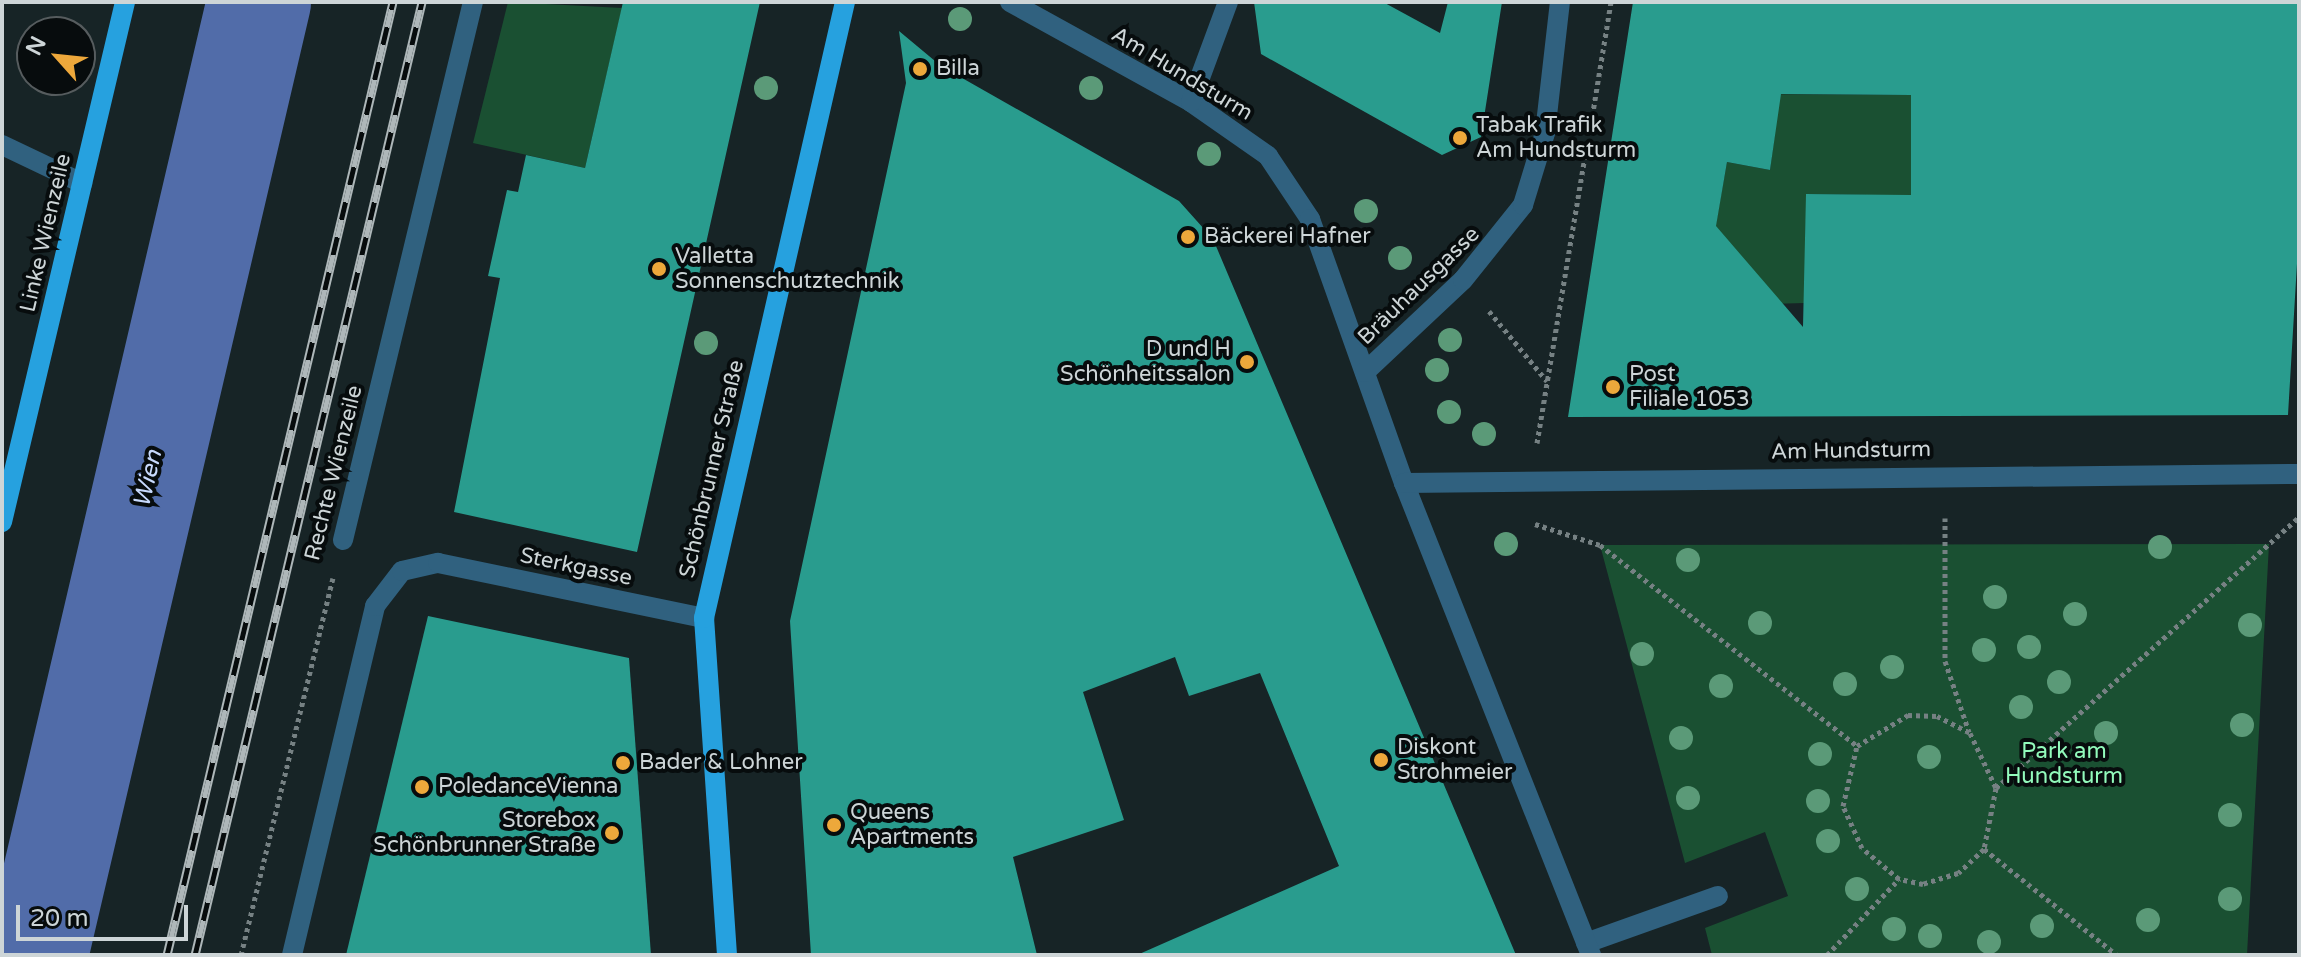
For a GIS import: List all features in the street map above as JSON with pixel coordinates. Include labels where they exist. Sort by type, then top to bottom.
[{"type":"main road","name":"Linke Wienzeile","points":[[2,522],[125,2]]},
{"type":"main road","name":"Schönbrunner Straße","points":[[727,955],[704,618],[845,2]]},
{"type":"street","name":"Rechte Wienzeile","points":[[343,540],[473,2]]},
{"type":"street","name":"Am Hundsturm","points":[[1010,2],[1191,102],[1268,156],[1310,219],[1404,483],[1589,949]]},
{"type":"street","points":[[1191,102],[1228,2]]},
{"type":"street","name":"Bräuhausgasse","points":[[1365,372],[1463,280],[1523,205],[1545,133],[1560,2]]},
{"type":"street","points":[[2,145],[82,183]]},
{"type":"street","name":"Am Hundsturm","points":[[1404,483],[1946,474],[2299,474]]},
{"type":"street","name":"Sterkgasse","points":[[292,955],[375,606],[402,571],[438,563],[704,618]]},
{"type":"street","points":[[1589,949],[1718,896]]},
{"type":"path","points":[[1533,524],[1531,479],[1611,2]]},
{"type":"path","points":[[1463,280],[1547,381]]},
{"type":"path","points":[[1946,474],[1945,661],[1970,733],[1996,788],[1984,849],[1958,873],[1923,884],[1899,879],[1862,848],[1843,806],[1857,746],[1908,715],[1937,716],[1970,733]]},
{"type":"path","points":[[1996,788],[2299,517]]},
{"type":"path","points":[[1520,520],[1600,545],[1857,746]]},
{"type":"path","name":"Rechte Wienzeile","points":[[241,955],[343,540]]},
{"type":"path","points":[[1984,849],[2117,955]]},
{"type":"path","points":[[1827,955],[1899,879]]},
{"type":"green space","points":[[508,2],[622,8],[585,168],[473,143]]},
{"type":"green space","points":[[1736,94],[1911,95],[1912,255],[1804,303],[1743,305],[1709,262],[1727,162],[1770,170],[1775,132]],"holes":[[[1807,194],[1868,195],[1805,244]]]},
{"type":"green space","name":"Park am Hundsturm","points":[[2269,544],[2247,955],[1712,955],[1705,928],[1788,896],[1765,832],[1685,863],[1600,545]]},
{"type":"building","points":[[623,2],[760,2],[637,552],[454,512],[500,278],[488,276],[507,190],[518,192],[526,155],[585,168]]},
{"type":"building","points":[[1254,2],[1383,2],[1440,33],[1448,2],[1502,2],[1481,137],[1442,155],[1261,54]]},
{"type":"building","points":[[1633,2],[2299,2],[2299,230],[2288,415],[1568,417]],"holes":[[[1781,94],[1911,95],[1911,195],[1806,194],[1803,327],[1716,226],[1727,162],[1770,170]]]},
{"type":"building","points":[[899,31],[941,66],[1179,201],[1213,239],[1516,955],[1137,955],[1339,866],[1260,673],[1189,696],[1175,657],[1083,692],[1124,820],[1013,857],[1037,955],[811,955],[790,621],[906,83]]},
{"type":"building","points":[[428,616],[629,658],[651,955],[346,955]]},
{"type":"waterway","name":"Wien","points":[[36,955],[259,2]]},
{"type":"railway","points":[[167,955],[393,2]]},
{"type":"railway","points":[[195,955],[422,2]]},
{"type":"place","name":"Billa","points":[[920,69]]},
{"type":"place","name":"Tabak Trafik Am Hundsturm","points":[[1460,138]]},
{"type":"place","name":"Bäckerei Hafner","points":[[1188,237]]},
{"type":"place","name":"Valletta Sonnenschutztechnik","points":[[659,269]]},
{"type":"place","name":"D und H Schönheitssalon","points":[[1247,362]]},
{"type":"place","name":"Post Filiale 1053","points":[[1613,387]]},
{"type":"place","name":"Diskont Strohmeier","points":[[1381,760]]},
{"type":"place","name":"Bader & Lohner","points":[[623,763]]},
{"type":"place","name":"PoledanceVienna","points":[[422,787]]},
{"type":"place","name":"Queens Apartments","points":[[834,825]]},
{"type":"place","name":"Storebox Schönbrunner Straße","points":[[612,833]]}]
